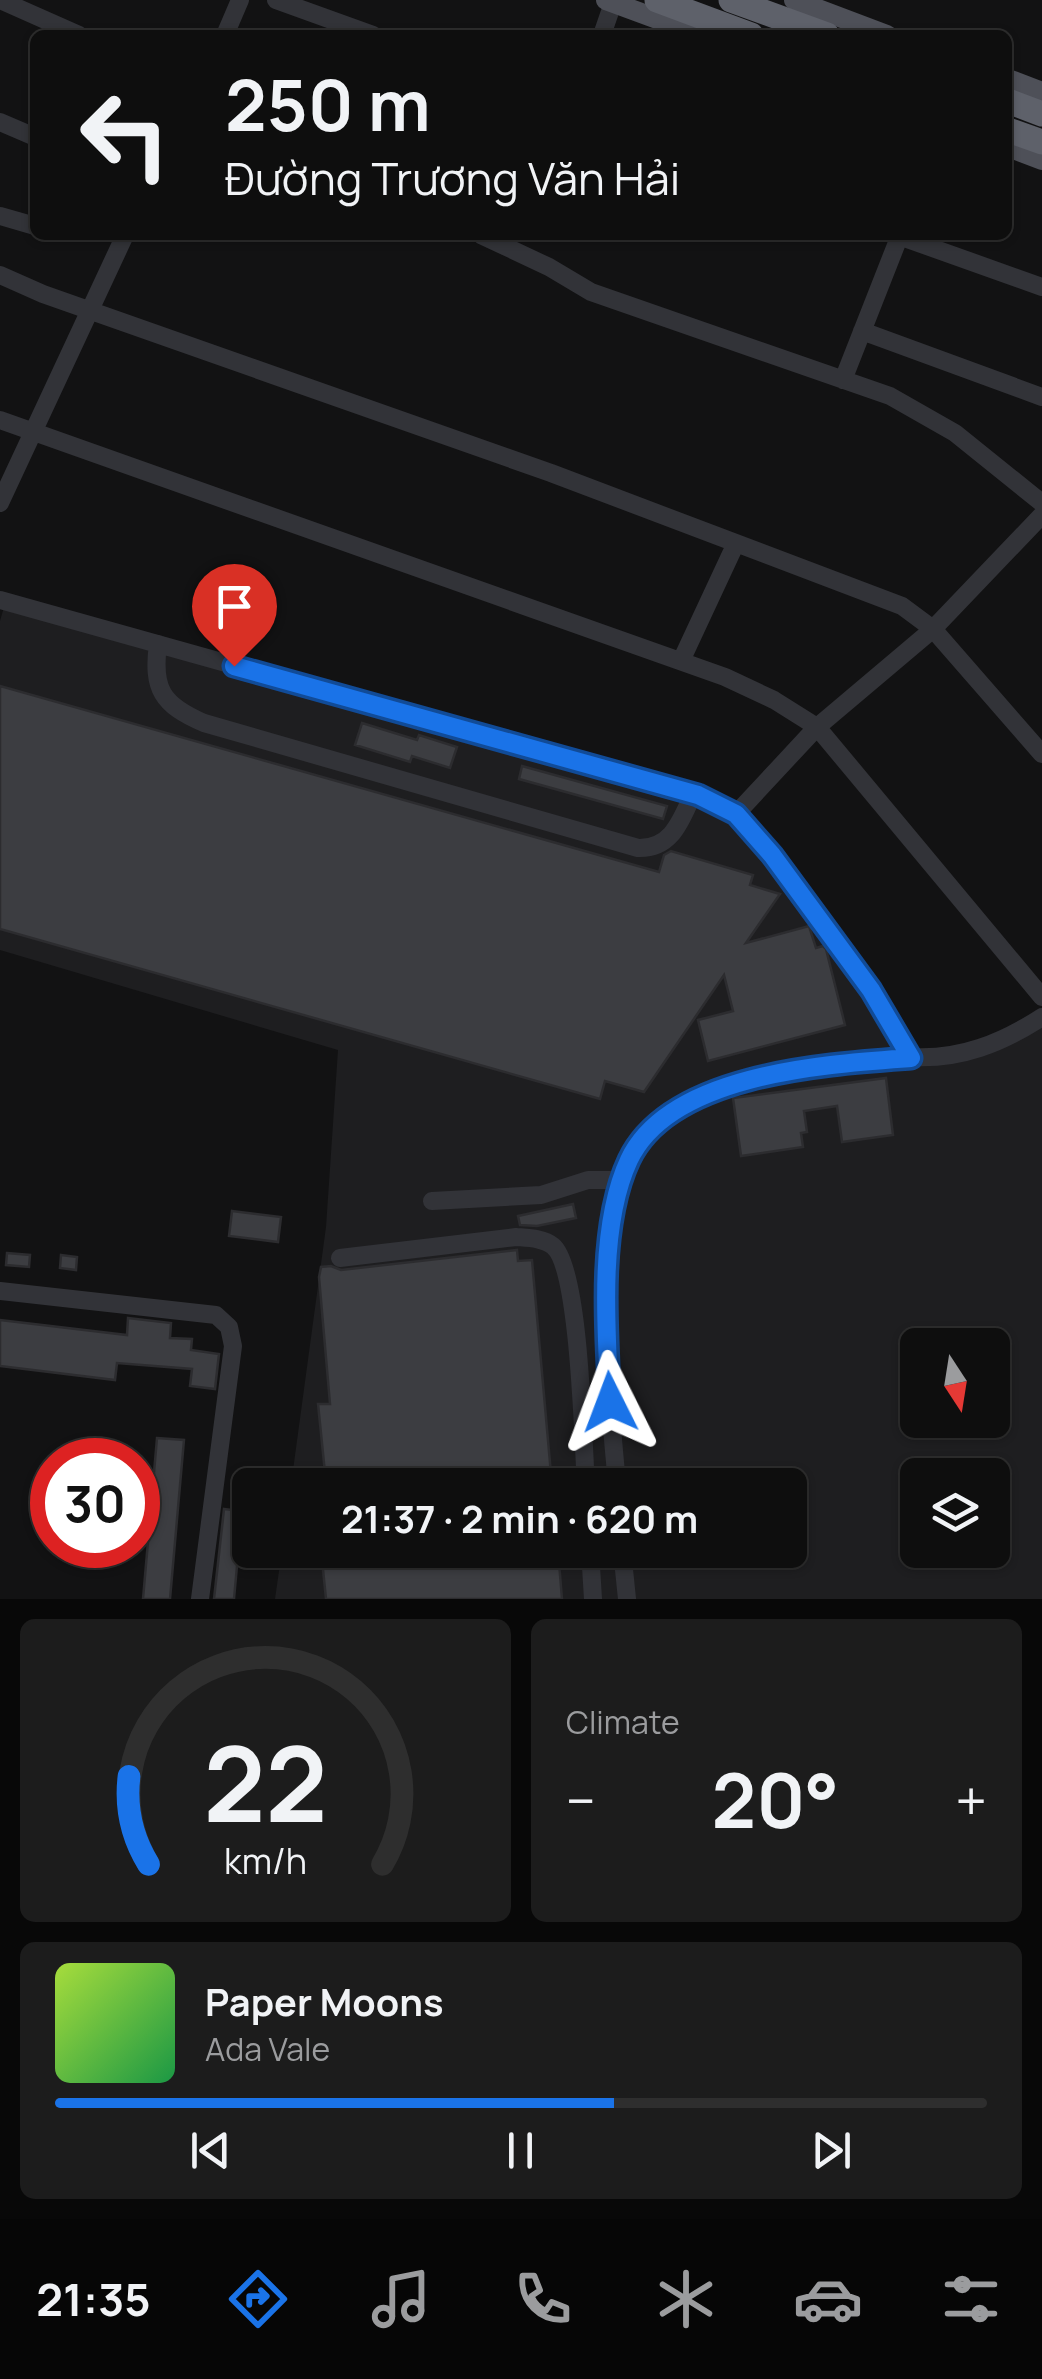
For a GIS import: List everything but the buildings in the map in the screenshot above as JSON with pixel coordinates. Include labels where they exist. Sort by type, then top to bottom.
[{"type":"highway","points":[[657,0],[738,30]]},
{"type":"highway","points":[[730,0],[813,30]]},
{"type":"highway","points":[[1012,103],[1042,114]]},
{"type":"highway","points":[[1012,131],[1042,142]]},
{"type":"main road","points":[[794,0],[874,30]]},
{"type":"main road","points":[[611,1],[688,30]]},
{"type":"main road","points":[[1012,81],[1042,92]]},
{"type":"main road","points":[[1012,149],[1042,160]]},
{"type":"street","points":[[0,0],[69,30]]},
{"type":"street","points":[[227,30],[240,0]]},
{"type":"street","points":[[276,0],[359,30]]},
{"type":"street","points":[[603,30],[611,1]]},
{"type":"street","points":[[0,122],[30,135]]},
{"type":"street","points":[[0,216],[30,225]]},
{"type":"street","points":[[0,503],[122,240]]},
{"type":"street","points":[[491,240],[591,292],[924,412],[985,454],[1042,503]]},
{"type":"street","points":[[844,380],[896,240]]},
{"type":"street","points":[[912,240],[1042,287]]},
{"type":"street","points":[[0,275],[552,473],[888,600],[933,629],[1042,754]]},
{"type":"street","points":[[862,331],[1042,397]]},
{"type":"street","points":[[0,420],[758,692],[817,727],[1042,996]]},
{"type":"street","points":[[736,814],[817,727],[933,629],[1042,516]]},
{"type":"street","points":[[681,662],[736,543]]},
{"type":"street","points":[[0,600],[693,794],[736,814],[772,855],[848,958],[890,1018],[911,1058]]},
{"type":"street","points":[[158,644],[154,671],[158,685],[178,712],[204,723],[638,848],[653,848],[668,838],[693,794]]},
{"type":"street","points":[[615,1468],[606,1336],[608,1248],[621,1180],[630,1157],[645,1136],[664,1118],[748,1079],[823,1065],[938,1059],[998,1043],[1042,1017]]},
{"type":"street","points":[[432,1202],[541,1194],[588,1180],[621,1180]]},
{"type":"street","points":[[340,1258],[516,1237],[544,1240],[555,1247],[566,1266],[578,1358],[585,1468]]},
{"type":"street","points":[[0,1291],[216,1315],[229,1326],[232,1346],[200,1599]]},
{"type":"street","points":[[591,1568],[593,1599]]},
{"type":"street","points":[[623,1568],[626,1599]]},
{"type":"shaded area","points":[[4,607],[697,800],[732,819],[767,858],[866,993],[903,1053],[695,1096],[617,1177],[611,1468],[293,1468],[326,1227],[338,1050],[0,950],[0,621]]},
{"type":"shaded area","points":[[1042,1023],[1042,1599],[632,1599],[629,1568],[807,1568],[807,1468],[621,1468],[615,1400],[613,1248],[635,1159],[668,1123],[748,1084],[913,1063]]},
{"type":"shaded area","points":[[279,1568],[618,1568],[621,1599],[275,1599]]},
{"type":"route","points":[[234,666],[698,795],[736,814],[772,855],[854,966],[890,1018],[911,1058],[840,1063],[748,1079],[664,1118],[645,1136],[630,1157],[621,1180],[608,1248],[606,1336],[610,1402]]}]
